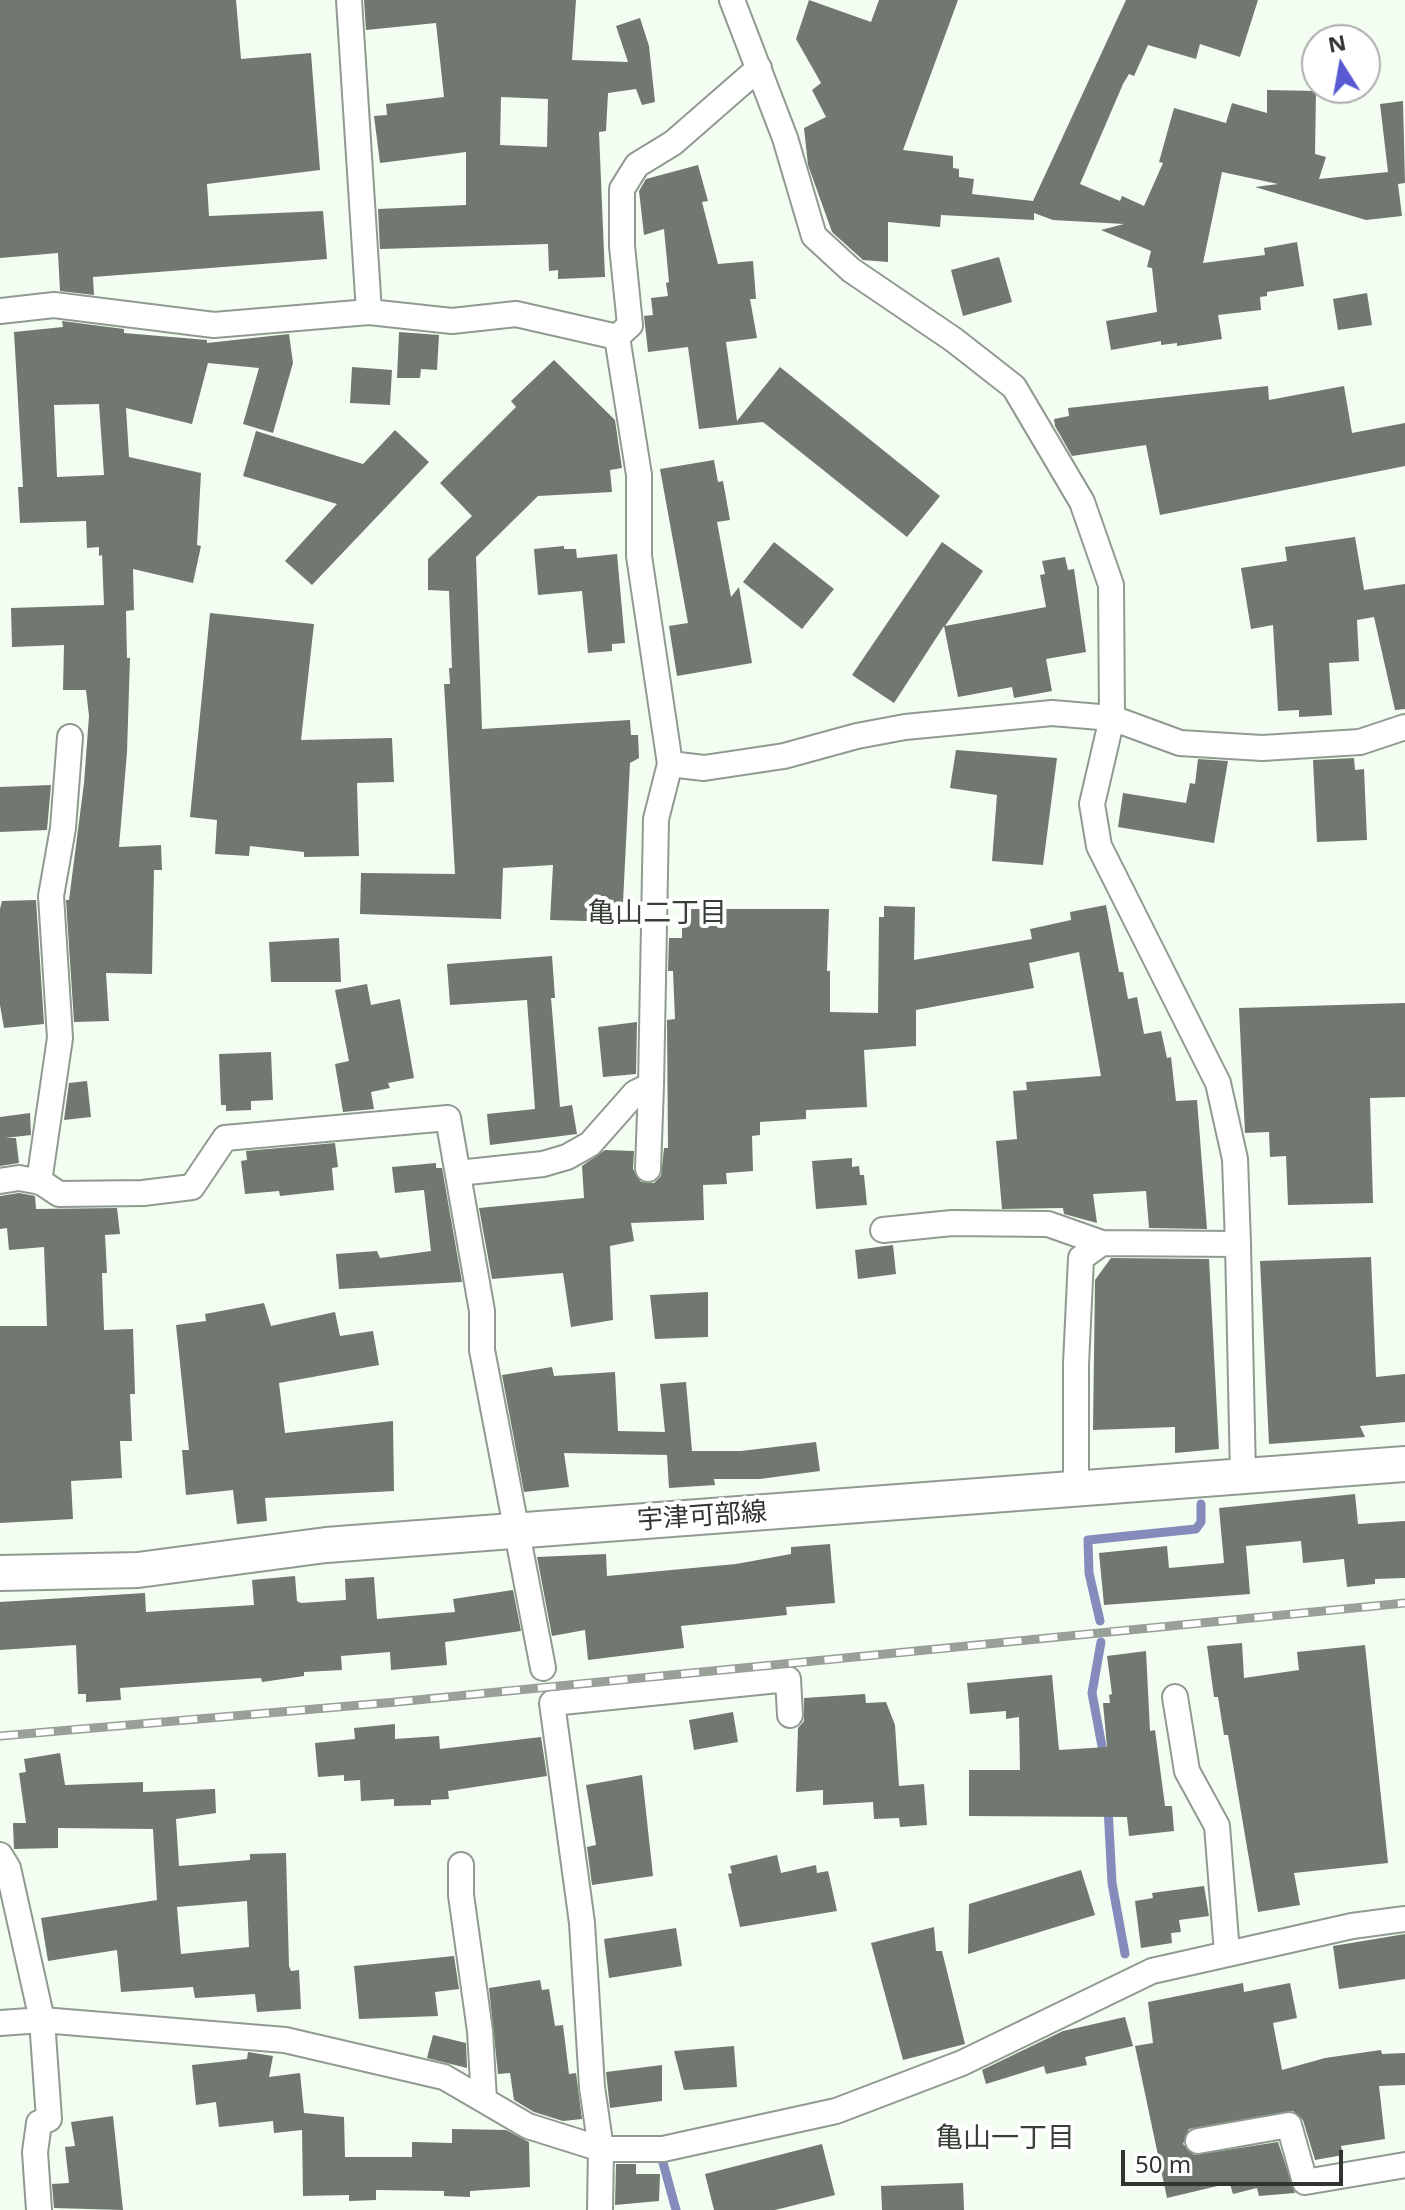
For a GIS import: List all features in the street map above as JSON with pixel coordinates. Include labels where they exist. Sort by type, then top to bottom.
[{"type":"main road","name":"宇津可部線","points":[[0,1573],[138,1570],[326,1545],[1405,1464]]},
{"type":"street","points":[[349,0],[369,312]]},
{"type":"street","points":[[732,0],[785,138],[814,236],[851,270],[954,340],[1014,387],[1082,502],[1111,585],[1112,718],[1092,804],[1099,846],[1218,1083],[1235,1159],[1243,1476]]},
{"type":"street","points":[[617,337],[630,325],[622,246],[622,189],[637,165],[673,143],[759,68]]},
{"type":"street","points":[[0,311],[54,305],[214,325],[369,312],[452,321],[516,314],[617,337]]},
{"type":"street","points":[[617,337],[639,475],[639,556],[670,764],[656,819],[648,1169]]},
{"type":"street","points":[[670,764],[704,768],[784,756],[857,736],[933,724],[1052,713],[1112,718],[1180,743],[1262,748],[1360,742],[1405,727]]},
{"type":"street","points":[[39,1182],[60,1038],[51,896],[63,828],[70,737]]},
{"type":"street","points":[[458,1173],[543,1164],[567,1157],[590,1144],[635,1093],[651,1085]]},
{"type":"street","points":[[0,1181],[19,1178],[39,1182],[59,1194],[143,1193],[192,1187],[225,1138],[448,1118],[482,1311],[482,1350],[543,1668]]},
{"type":"street","points":[[883,1230],[952,1223],[1048,1224],[1102,1243],[1238,1244]]},
{"type":"street","points":[[1076,1488],[1077,1318],[1081,1258],[1102,1243]]},
{"type":"street","points":[[600,2210],[601,2149],[592,2087],[582,1923],[552,1703],[788,1679],[790,1715]]},
{"type":"street","points":[[1175,1697],[1187,1771],[1217,1826],[1227,1953]]},
{"type":"street","points":[[0,1855],[8,1868],[42,2020],[49,2119],[39,2123],[35,2152],[39,2210]]},
{"type":"street","points":[[461,1865],[484,2100]]},
{"type":"street","points":[[0,2023],[42,2020],[285,2040],[444,2077],[528,2126],[601,2149],[663,2149],[836,2111],[962,2063],[1152,1971],[1352,1926],[1405,1919]]},
{"type":"street","points":[[1198,2141],[1289,2125],[1305,2182],[1405,2165]]},
{"type":"building","points":[[0,0],[236,0],[241,59],[311,53],[320,170],[207,184],[209,216],[323,211],[327,259],[93,277],[94,295],[60,291],[58,253],[0,258]]},
{"type":"building","points":[[364,0],[576,0],[572,60],[628,62],[616,26],[640,18],[649,46],[655,102],[642,105],[636,89],[608,93],[606,131],[599,132],[605,277],[558,279],[558,270],[549,271],[548,244],[380,249],[378,209],[466,205],[466,152],[380,163],[374,116],[387,115],[386,104],[444,97],[436,23],[366,30]],"holes":[[[501,97],[548,99],[547,147],[500,145]]]},
{"type":"building","points":[[809,0],[871,22],[879,0],[958,0],[903,150],[953,156],[953,168],[959,169],[959,177],[974,179],[972,194],[1033,201],[1126,0],[1258,0],[1240,57],[1200,44],[1196,59],[1148,45],[1134,76],[1129,74],[1123,84],[1080,184],[1120,201],[1122,196],[1144,206],[1163,163],[1159,162],[1174,108],[1226,123],[1232,103],[1267,113],[1267,90],[1301,91],[1301,104],[1316,104],[1315,154],[1326,157],[1319,179],[1388,172],[1380,104],[1403,101],[1405,183],[1398,184],[1402,216],[1366,220],[1255,187],[1278,184],[1222,172],[1203,263],[1265,255],[1264,248],[1297,242],[1304,286],[1267,292],[1267,296],[1260,297],[1261,310],[1218,315],[1222,339],[1177,346],[1177,343],[1161,345],[1161,341],[1111,350],[1106,321],[1157,312],[1152,268],[1147,267],[1151,251],[1101,230],[1124,224],[1053,220],[1034,213],[1034,220],[941,215],[940,227],[888,222],[888,262],[863,260],[832,232],[808,165],[804,128],[826,117],[812,90],[821,83],[796,39]]},
{"type":"building","points":[[698,165],[708,201],[702,202],[718,264],[753,261],[756,299],[750,299],[757,338],[726,342],[737,421],[780,367],[940,496],[907,537],[763,422],[699,429],[688,347],[648,352],[644,316],[653,315],[651,298],[668,296],[666,283],[669,282],[664,229],[644,235],[639,191],[646,179]]},
{"type":"building","points":[[999,257],[1012,302],[963,316],[951,270]]},
{"type":"building","points":[[1367,293],[1372,325],[1338,330],[1333,299]]},
{"type":"building","points":[[62,321],[124,329],[124,333],[207,340],[207,343],[289,334],[293,363],[273,433],[243,424],[259,368],[208,363],[192,424],[126,408],[129,457],[201,473],[197,545],[201,546],[193,583],[133,569],[134,610],[126,611],[127,658],[130,658],[127,752],[119,847],[161,845],[162,870],[154,870],[152,974],[106,973],[109,1021],[74,1022],[66,900],[69,900],[84,783],[89,716],[86,690],[63,690],[64,645],[12,647],[11,608],[104,605],[102,555],[99,556],[99,547],[87,548],[86,521],[20,523],[18,487],[23,487],[14,332],[63,327]],"holes":[[[99,404],[104,475],[57,477],[54,405]]]},
{"type":"building","points":[[399,332],[439,335],[437,370],[421,369],[420,378],[397,378]]},
{"type":"building","points":[[554,360],[615,420],[622,468],[610,470],[612,492],[538,496],[476,557],[482,729],[630,720],[631,735],[638,735],[639,758],[630,763],[622,922],[550,920],[553,865],[503,868],[501,919],[360,914],[361,873],[455,874],[444,684],[450,684],[449,668],[452,668],[449,591],[428,590],[428,559],[472,516],[440,483],[516,407],[511,401]]},
{"type":"building","points":[[352,367],[392,370],[390,405],[350,403]]},
{"type":"building","points":[[1268,386],[1269,400],[1344,386],[1352,433],[1405,423],[1405,466],[1160,515],[1146,445],[1072,456],[1055,426],[1054,419],[1069,416],[1068,408]]},
{"type":"building","points":[[395,430],[429,462],[312,585],[285,561],[337,504],[243,476],[256,431],[363,464]]},
{"type":"building","points":[[714,460],[718,482],[723,481],[730,520],[717,522],[731,597],[739,587],[752,663],[677,676],[669,626],[688,623],[660,469]]},
{"type":"building","points":[[1355,537],[1364,590],[1405,584],[1405,709],[1395,710],[1374,617],[1357,620],[1359,661],[1329,663],[1332,715],[1299,717],[1299,710],[1278,711],[1273,625],[1251,629],[1241,568],[1287,561],[1285,547]]},
{"type":"building","points":[[774,542],[834,589],[802,629],[743,582]]},
{"type":"building","points":[[942,542],[983,571],[945,626],[1046,607],[1040,575],[1045,574],[1042,561],[1065,557],[1068,570],[1074,569],[1086,652],[1046,659],[1052,691],[1014,698],[1012,687],[958,697],[944,626],[894,703],[852,675]]},
{"type":"building","points":[[564,546],[564,549],[576,549],[577,558],[617,554],[625,643],[612,644],[612,651],[588,653],[582,591],[538,595],[534,549]]},
{"type":"building","points":[[210,613],[314,624],[301,740],[392,738],[394,782],[357,783],[359,856],[304,857],[304,852],[250,846],[249,856],[215,854],[217,820],[190,817]]},
{"type":"building","points":[[956,750],[1057,758],[1043,865],[992,861],[997,795],[950,788]]},
{"type":"building","points":[[1354,758],[1355,770],[1364,769],[1367,840],[1317,842],[1313,760]]},
{"type":"building","points":[[1198,759],[1228,761],[1214,843],[1118,827],[1123,793],[1186,803],[1190,783],[1195,784]]},
{"type":"building","points":[[51,785],[47,830],[0,832],[0,787]]},
{"type":"building","points":[[36,900],[44,1024],[4,1028],[0,1005],[2,901]]},
{"type":"building","points":[[1106,905],[1119,972],[1123,972],[1128,999],[1137,997],[1144,1034],[1161,1031],[1167,1058],[1171,1057],[1176,1101],[1197,1100],[1207,1229],[1149,1228],[1146,1191],[1093,1194],[1097,1223],[1064,1214],[1063,1208],[1002,1209],[996,1141],[1017,1139],[1013,1091],[1027,1090],[1026,1082],[1101,1076],[1079,952],[1029,963],[1034,988],[916,1010],[916,1046],[864,1050],[867,1107],[806,1110],[806,1119],[760,1122],[760,1135],[752,1136],[753,1171],[726,1173],[727,1184],[703,1185],[704,1220],[631,1223],[634,1241],[610,1246],[613,1320],[571,1327],[563,1273],[492,1279],[479,1208],[584,1198],[582,1166],[605,1150],[634,1151],[633,1169],[641,1182],[654,1183],[661,1176],[664,1148],[668,1148],[667,1020],[675,1019],[673,971],[668,971],[669,938],[682,938],[682,909],[829,909],[827,971],[830,971],[830,1012],[878,1013],[879,917],[884,917],[884,906],[915,907],[914,960],[1032,939],[1030,929],[1071,920],[1070,912]]},
{"type":"building","points":[[339,938],[341,982],[271,982],[269,942]]},
{"type":"building","points":[[552,956],[555,998],[551,998],[560,1107],[572,1105],[577,1134],[490,1145],[487,1114],[535,1109],[527,1000],[450,1005],[447,964]]},
{"type":"building","points":[[367,984],[371,1005],[400,999],[414,1078],[388,1083],[390,1088],[371,1092],[374,1109],[343,1112],[335,1064],[349,1061],[335,990]]},
{"type":"building","points":[[1405,1003],[1405,1097],[1370,1098],[1373,1203],[1288,1205],[1286,1156],[1270,1157],[1269,1132],[1245,1133],[1239,1008]]},
{"type":"building","points":[[637,1022],[636,1074],[603,1077],[598,1027]]},
{"type":"building","points":[[271,1052],[273,1100],[251,1101],[251,1110],[226,1111],[226,1105],[221,1105],[219,1054]]},
{"type":"building","points":[[87,1081],[91,1117],[64,1120],[69,1083]]},
{"type":"building","points":[[30,1113],[31,1135],[5,1138],[16,1138],[19,1163],[0,1166],[0,1117]]},
{"type":"building","points":[[335,1143],[338,1167],[332,1168],[334,1190],[280,1196],[279,1191],[245,1194],[241,1161],[247,1160],[246,1151]]},
{"type":"building","points":[[852,1158],[852,1167],[859,1166],[860,1175],[864,1175],[867,1205],[816,1209],[812,1161]]},
{"type":"building","points":[[436,1163],[436,1168],[442,1168],[462,1282],[339,1289],[336,1254],[377,1251],[380,1258],[431,1251],[424,1190],[395,1193],[392,1167]]},
{"type":"building","points":[[19,1193],[35,1196],[36,1209],[117,1208],[120,1234],[105,1235],[107,1273],[102,1273],[104,1330],[133,1329],[135,1394],[130,1394],[132,1441],[120,1441],[122,1478],[71,1481],[73,1519],[0,1523],[0,1326],[47,1326],[44,1247],[9,1250],[7,1228],[0,1229],[0,1196]]},
{"type":"building","points":[[893,1245],[896,1274],[858,1279],[855,1250]]},
{"type":"building","points":[[1371,1257],[1376,1377],[1405,1374],[1405,1422],[1360,1426],[1365,1437],[1269,1444],[1260,1261]]},
{"type":"building","points":[[1111,1258],[1209,1259],[1219,1449],[1175,1453],[1175,1427],[1093,1430],[1095,1280]]},
{"type":"building","points":[[708,1292],[708,1337],[655,1339],[650,1295]]},
{"type":"building","points":[[264,1303],[271,1326],[335,1312],[340,1336],[373,1331],[379,1365],[279,1383],[285,1433],[393,1421],[394,1491],[265,1498],[267,1521],[237,1524],[233,1490],[186,1495],[182,1450],[189,1450],[176,1325],[206,1321],[205,1314]]},
{"type":"building","points":[[552,1367],[554,1376],[615,1372],[618,1431],[665,1432],[660,1384],[686,1382],[692,1451],[741,1451],[816,1442],[820,1471],[760,1479],[714,1479],[715,1485],[669,1488],[667,1455],[564,1453],[569,1487],[524,1492],[502,1375]]},
{"type":"building","points":[[1355,1494],[1358,1524],[1405,1521],[1405,1578],[1375,1579],[1375,1584],[1347,1587],[1344,1559],[1303,1563],[1301,1541],[1246,1546],[1250,1594],[1104,1605],[1099,1553],[1167,1546],[1169,1568],[1224,1563],[1219,1508]]},
{"type":"building","points":[[830,1544],[835,1603],[786,1607],[787,1615],[681,1626],[684,1648],[588,1660],[585,1630],[552,1636],[537,1557],[606,1554],[607,1576],[736,1564],[791,1554],[791,1547]]},
{"type":"building","points":[[295,1576],[297,1601],[301,1603],[346,1600],[345,1579],[374,1577],[377,1619],[455,1612],[453,1599],[513,1590],[521,1631],[445,1642],[447,1665],[391,1670],[390,1652],[341,1656],[342,1670],[304,1672],[304,1676],[262,1682],[261,1678],[120,1688],[121,1700],[86,1702],[86,1694],[78,1694],[76,1645],[0,1650],[0,1602],[145,1593],[146,1612],[254,1605],[252,1580]]},
{"type":"building","points":[[1242,1643],[1244,1678],[1299,1670],[1297,1652],[1365,1645],[1388,1863],[1294,1873],[1300,1905],[1258,1912],[1228,1735],[1224,1735],[1218,1697],[1214,1697],[1207,1646]]},
{"type":"building","points":[[1146,1651],[1150,1731],[1155,1730],[1165,1806],[1172,1806],[1174,1831],[1129,1836],[1127,1817],[969,1816],[969,1770],[1020,1770],[1019,1717],[1006,1719],[1006,1711],[970,1714],[967,1683],[1052,1675],[1059,1750],[1107,1747],[1103,1703],[1110,1703],[1109,1695],[1112,1694],[1107,1656]]},
{"type":"building","points":[[865,1694],[866,1703],[886,1702],[895,1725],[899,1786],[924,1784],[927,1825],[900,1827],[899,1818],[874,1819],[873,1802],[823,1805],[823,1790],[796,1792],[798,1728],[804,1721],[804,1698]]},
{"type":"building","points":[[733,1712],[738,1742],[694,1750],[689,1720]]},
{"type":"building","points":[[395,1724],[395,1739],[439,1736],[440,1749],[541,1737],[547,1776],[448,1791],[449,1799],[431,1800],[431,1805],[394,1806],[394,1799],[361,1801],[360,1780],[344,1781],[344,1775],[318,1777],[315,1743],[355,1739],[354,1728]]},
{"type":"building","points":[[60,1753],[65,1785],[143,1782],[143,1792],[215,1789],[216,1813],[176,1819],[179,1866],[250,1860],[250,1854],[286,1853],[289,1966],[291,1971],[299,1970],[301,2009],[257,2012],[255,1994],[195,1998],[193,1987],[121,1992],[117,1950],[48,1961],[41,1918],[157,1900],[153,1829],[58,1828],[58,1848],[14,1849],[13,1823],[26,1823],[19,1773],[26,1772],[24,1759]],"holes":[[[247,1901],[249,1947],[181,1954],[177,1907]]]},
{"type":"building","points":[[642,1775],[653,1876],[592,1885],[587,1847],[596,1845],[586,1785]]},
{"type":"building","points":[[777,1855],[781,1873],[816,1865],[817,1873],[828,1871],[837,1911],[740,1927],[728,1874],[732,1873],[730,1866]]},
{"type":"building","points":[[1081,1870],[1095,1915],[968,1954],[969,1904]]},
{"type":"building","points":[[1204,1886],[1209,1916],[1179,1920],[1181,1932],[1171,1933],[1172,1943],[1141,1948],[1135,1901],[1153,1898],[1152,1893]]},
{"type":"building","points":[[934,1927],[936,1951],[942,1951],[965,2044],[903,2060],[871,1943]]},
{"type":"building","points":[[676,1928],[682,1966],[609,1978],[604,1939]]},
{"type":"building","points":[[1405,1934],[1405,1979],[1339,1989],[1333,1946]]},
{"type":"building","points":[[454,1956],[459,1989],[435,1992],[438,2016],[359,2019],[354,1966]]},
{"type":"building","points":[[540,1980],[542,1990],[549,1989],[555,2026],[563,2025],[569,2074],[576,2073],[582,2119],[563,2121],[534,2112],[514,2100],[510,2073],[498,2074],[489,1988]]},
{"type":"building","points":[[1243,1983],[1244,1992],[1290,1983],[1297,2018],[1273,2023],[1282,2070],[1325,2058],[1381,2050],[1382,2054],[1405,2053],[1405,2085],[1379,2086],[1385,2139],[1341,2146],[1343,2155],[1315,2160],[1303,2120],[1293,2111],[1189,2129],[1183,2144],[1194,2155],[1278,2142],[1295,2193],[1259,2196],[1257,2188],[1233,2194],[1230,2184],[1226,2184],[1167,2198],[1135,2046],[1153,2043],[1148,2002]]},
{"type":"building","points":[[1125,2017],[1133,2046],[1085,2057],[1087,2065],[1046,2074],[1044,2066],[986,2084],[982,2070],[1063,2031]]},
{"type":"building","points":[[433,2035],[466,2043],[467,2068],[427,2058]]},
{"type":"building","points":[[734,2046],[737,2087],[684,2090],[674,2051]]},
{"type":"building","points":[[248,2052],[273,2056],[269,2077],[300,2073],[304,2113],[344,2117],[345,2157],[412,2157],[412,2142],[452,2143],[452,2129],[506,2130],[529,2142],[530,2187],[470,2191],[470,2197],[444,2196],[444,2191],[376,2190],[376,2200],[349,2201],[349,2195],[303,2196],[302,2130],[274,2133],[273,2121],[219,2127],[216,2102],[196,2105],[192,2065],[247,2059]]},
{"type":"building","points":[[662,2065],[662,2101],[610,2108],[606,2072]]},
{"type":"building","points":[[113,2116],[123,2210],[54,2208],[52,2184],[69,2183],[65,2147],[75,2146],[71,2122]]},
{"type":"building","points":[[822,2144],[835,2195],[775,2210],[714,2210],[705,2174]]},
{"type":"building","points":[[616,2164],[636,2164],[636,2174],[660,2174],[659,2201],[615,2205]]},
{"type":"building","points":[[963,2183],[964,2210],[882,2210],[881,2186]]},
{"type":"waterway","points":[[1100,1621],[1089,1573],[1088,1540],[1196,1529],[1201,1522],[1201,1504]]},
{"type":"waterway","points":[[1101,1642],[1092,1693],[1104,1757]]},
{"type":"waterway","points":[[1108,1807],[1112,1883],[1125,1954]]},
{"type":"waterway","points":[[662,2159],[676,2210]]},
{"type":"railway","points":[[0,1736],[396,1702],[1405,1603]]},
{"type":"district","name":"亀山二丁目","points":[[657,914]]},
{"type":"district","name":"亀山一丁目","points":[[1005,2139]]}]
